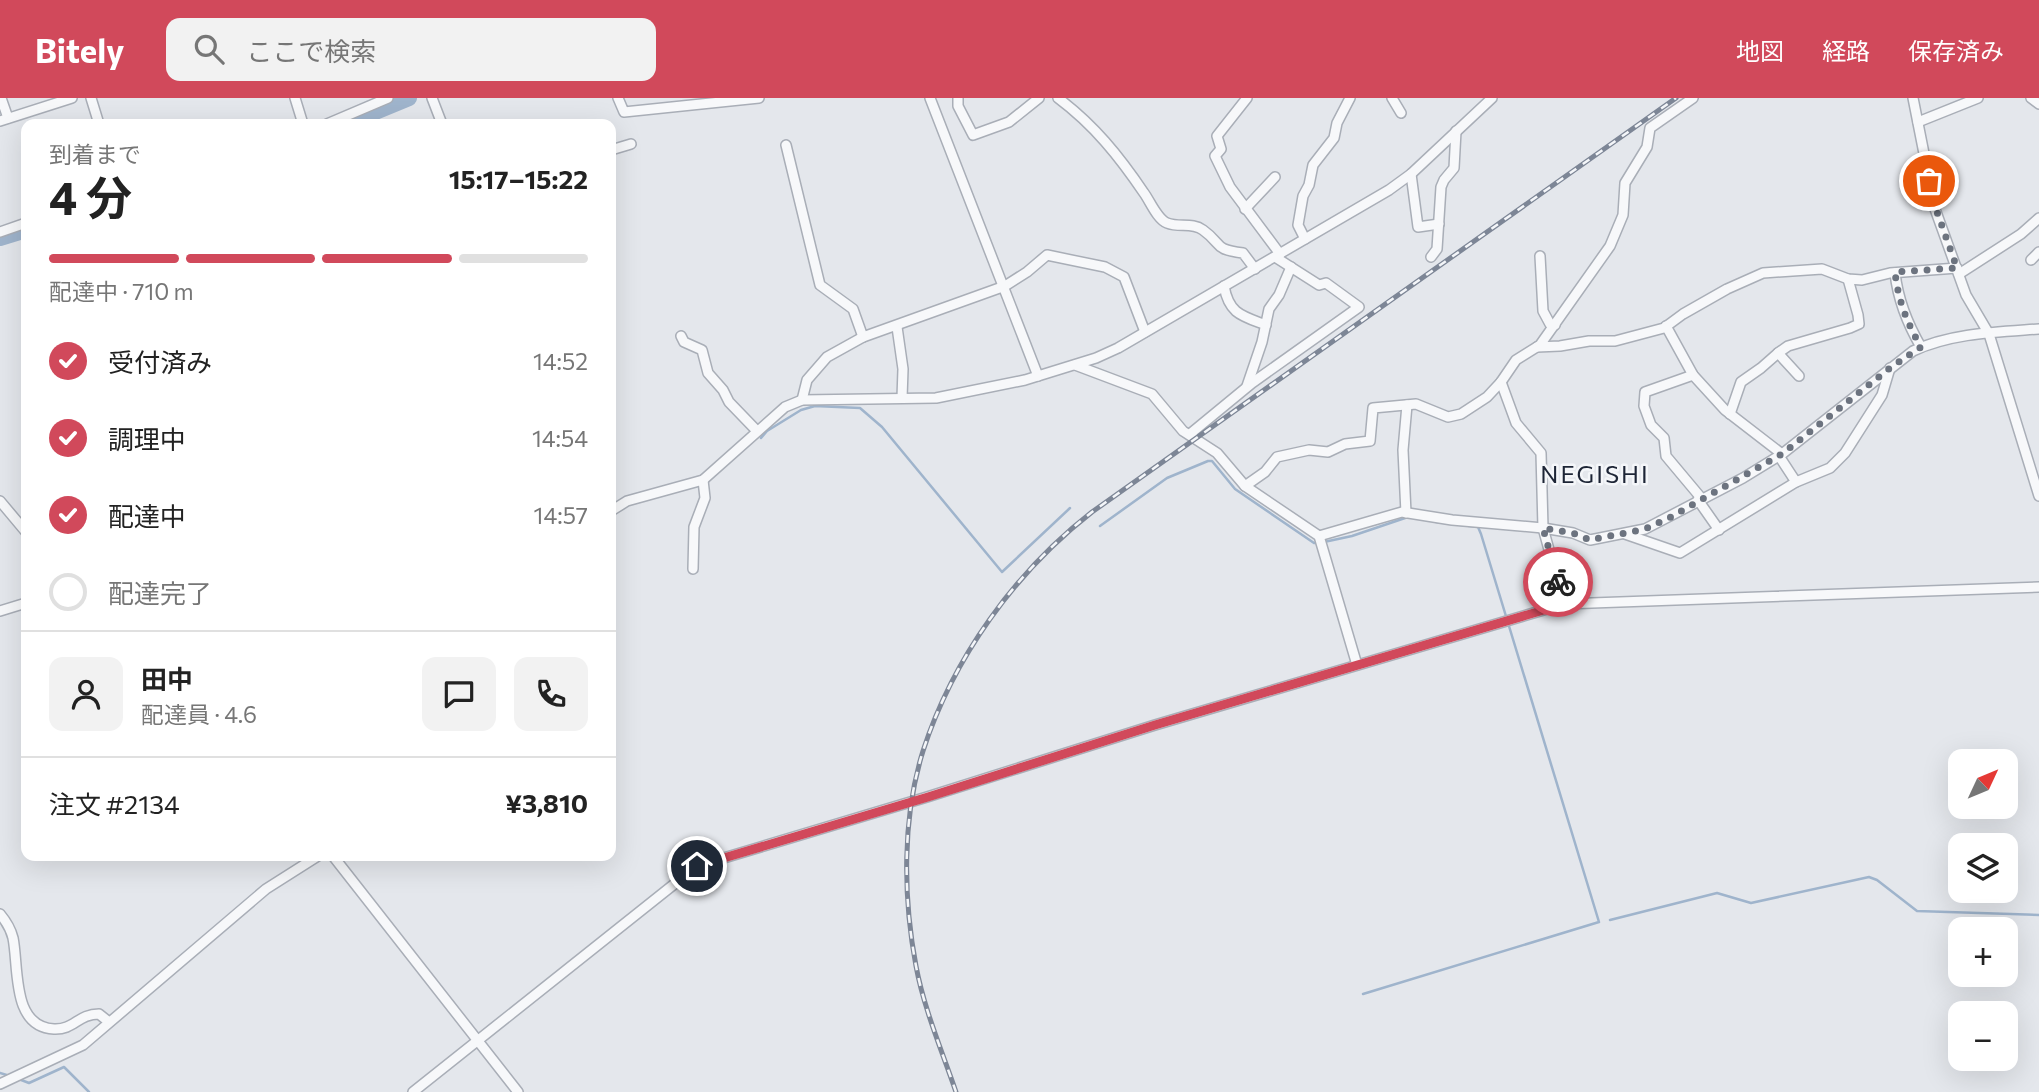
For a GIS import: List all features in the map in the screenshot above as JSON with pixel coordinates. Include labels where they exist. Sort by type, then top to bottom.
[{"type":"street","points":[[1,98],[4,119],[72,98]]},
{"type":"street","points":[[91,98],[97,119]]},
{"type":"street","points":[[295,98],[301,119]]},
{"type":"street","points":[[339,119],[388,98]]},
{"type":"street","points":[[432,98],[440,119]]},
{"type":"street","points":[[618,98],[624,112],[684,101],[759,98]]},
{"type":"street","points":[[930,98],[1038,376]]},
{"type":"street","points":[[958,98],[958,106],[974,135],[1009,122],[1039,98]]},
{"type":"street","points":[[1058,98],[1085,118],[1128,169],[1159,216],[1167,223],[1192,225],[1202,229],[1221,249],[1243,253],[1255,269]]},
{"type":"street","points":[[1190,434],[1246,388],[1359,307],[1326,283],[1319,285],[1278,256],[1245,209],[1214,156],[1221,149],[1217,136],[1247,98]]},
{"type":"street","points":[[1305,239],[1298,225],[1303,196],[1309,185],[1313,165],[1334,138],[1336,122],[1350,98]]},
{"type":"street","points":[[1392,98],[1401,113]]},
{"type":"street","points":[[616,508],[627,501],[703,480],[785,407],[802,400],[936,398],[1038,376],[1118,348],[1389,190],[1411,174],[1492,98]]},
{"type":"street","points":[[1245,486],[1265,472],[1277,457],[1309,450],[1328,453],[1345,444],[1370,441],[1373,408],[1416,404],[1448,417],[1461,414],[1487,397],[1516,360],[1537,347],[1555,325],[1610,246],[1623,215],[1625,183],[1647,146],[1650,128],[1693,98]]},
{"type":"street","points":[[1913,98],[1936,209],[1966,295],[1989,334],[2039,496]]},
{"type":"street","points":[[1918,122],[1978,98]]},
{"type":"street","points":[[2031,98],[2039,104]]},
{"type":"street","points":[[1431,257],[1437,249],[1441,187],[1454,168],[1455,131]]},
{"type":"street","points":[[616,148],[631,144]]},
{"type":"street","points":[[786,145],[820,285],[853,309],[863,337]]},
{"type":"street","points":[[1411,174],[1418,227],[1438,224]]},
{"type":"street","points":[[1245,209],[1275,177]]},
{"type":"street","points":[[1537,347],[1615,341],[1666,326],[1727,289],[1763,273],[1822,270],[1847,279],[1862,279],[1895,272],[1958,271],[2021,234],[2039,218]]},
{"type":"street","points":[[0,232],[21,225]]},
{"type":"street","points":[[2031,260],[2039,252]]},
{"type":"street","points":[[802,400],[807,380],[827,356],[863,337],[1005,286],[1047,255],[1105,267],[1124,277],[1145,332]]},
{"type":"street","points":[[1541,256],[1543,311],[1550,324],[1555,325]]},
{"type":"street","points":[[1246,388],[1269,309],[1279,295],[1291,267]]},
{"type":"street","points":[[1895,272],[1896,288],[1907,322],[1921,347]]},
{"type":"street","points":[[1730,414],[1741,382],[1788,346],[1859,324],[1847,279]]},
{"type":"street","points":[[1224,286],[1227,301],[1239,315],[1266,325]]},
{"type":"street","points":[[1666,326],[1693,375],[1730,414],[1780,455],[1796,482]]},
{"type":"street","points":[[897,327],[903,369],[902,398]]},
{"type":"street","points":[[1319,536],[1406,513],[1543,528],[1573,533],[1590,540],[1645,529],[1780,455],[1890,368],[1921,347],[1964,336],[2039,329]]},
{"type":"street","points":[[681,336],[684,342],[702,350],[708,373],[723,390],[729,402],[757,431]]},
{"type":"street","points":[[1778,353],[1799,376]]},
{"type":"street","points":[[1075,365],[1152,394],[1183,431],[1217,453],[1245,486],[1319,536],[1357,665]]},
{"type":"street","points":[[1625,534],[1681,554],[1796,482],[1830,468],[1845,453],[1882,396],[1890,368]]},
{"type":"street","points":[[1693,375],[1645,393],[1644,406],[1651,425],[1664,438],[1666,456],[1719,530]]},
{"type":"street","points":[[1501,382],[1516,422],[1541,453],[1543,528],[1564,604]]},
{"type":"street","points":[[1406,405],[1403,450],[1406,513]]},
{"type":"street","points":[[693,569],[694,527],[705,498],[703,480]]},
{"type":"street","points":[[0,501],[21,526]]},
{"type":"street","points":[[413,1092],[697,866],[1564,604],[2039,587]]},
{"type":"street","points":[[0,611],[21,605]]},
{"type":"street","points":[[0,1084],[78,1048],[266,889],[310,861]]},
{"type":"street","points":[[337,861],[518,1092]]},
{"type":"street","points":[[0,914],[13,937],[14,967],[32,1021],[40,1026],[65,1028],[88,1014],[99,1014],[109,1022]]},
{"type":"waterway","points":[[358,119],[409,98]]},
{"type":"waterway","points":[[0,238],[21,232]]},
{"type":"waterway","points":[[761,438],[767,431],[801,410],[815,406],[860,408],[882,427],[1002,572],[1070,508]]},
{"type":"waterway","points":[[1100,526],[1167,478],[1212,461],[1235,489],[1314,543],[1318,543]]},
{"type":"waterway","points":[[1324,542],[1352,536],[1408,517]]},
{"type":"waterway","points":[[1363,994],[1599,922],[1481,534],[1478,527],[1436,522]]},
{"type":"waterway","points":[[1610,920],[1717,893],[1751,903],[1869,877],[1877,880],[1917,911],[2039,915]]},
{"type":"waterway","points":[[16,1078],[29,1083],[64,1067],[89,1092]]},
{"type":"waterway","points":[[0,1073],[10,1076]]},
{"type":"railway","points":[[956,1092],[928,1014],[916,966],[907,885],[908,830],[916,777],[936,716],[969,650],[990,619],[1037,562],[1092,512],[1676,98]]},
{"type":"way so far","points":[[1558,582],[1543,528],[1573,533],[1590,540],[1645,529],[1669,518],[1782,454],[1890,368],[1921,347],[1907,322],[1896,288],[1895,272],[1957,268],[1929,181]]},
{"type":"district","name":"NEGISHI","points":[[1595,475]]},
{"type":"route","points":[[697,866],[1155,725],[1564,604],[1558,582]]}]
